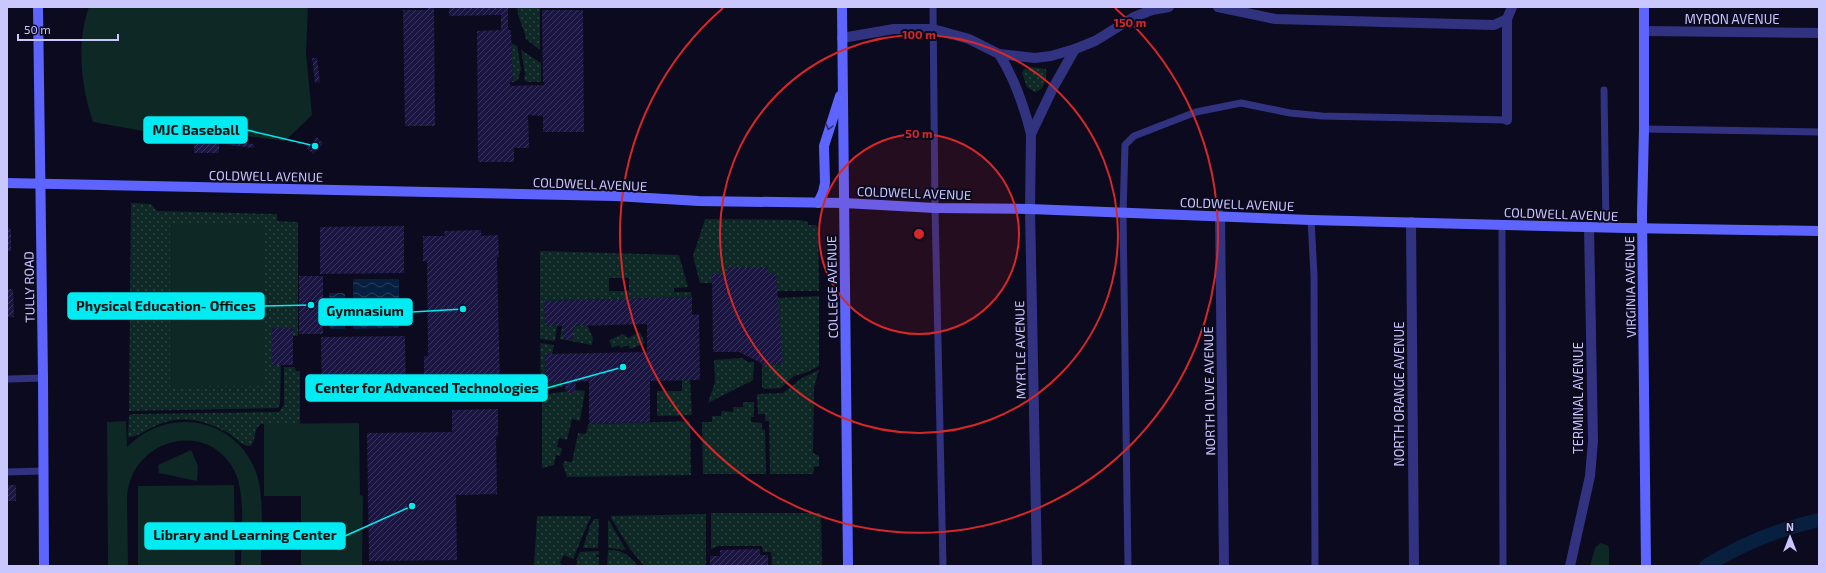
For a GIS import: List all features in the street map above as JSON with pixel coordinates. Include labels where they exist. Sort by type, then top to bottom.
[{"type":"street","name":"TULLY ROAD","points":[[38,7],[44,566]]},
{"type":"street","name":"COLLEGE AVENUE","points":[[842,7],[848,566]]},
{"type":"street","points":[[842,38],[894,29],[934,29],[969,39],[999,54],[1035,58],[1051,56],[1075,49],[1095,41],[1134,17],[1152,10],[1169,7]]},
{"type":"street","points":[[1218,7],[1239,9],[1275,19],[1494,25],[1507,20]]},
{"type":"street","name":"VIRGINIA AVENUE","points":[[1644,7],[1643,228],[1646,566]]},
{"type":"street","points":[[1506,120],[1507,20],[1512,8]]},
{"type":"street","name":"MYRON AVENUE","points":[[1644,31],[1819,33]]},
{"type":"street","name":"MYRTLE AVENUE","points":[[1032,134],[1053,88],[1075,49]]},
{"type":"street","name":"MYRTLE AVENUE","points":[[999,54],[1010,72],[1024,106],[1032,134],[1030,209],[1037,566]]},
{"type":"street","points":[[818,203],[823,192],[824,183],[824,146],[842,90]]},
{"type":"street","name":"COLDWELL AVENUE","points":[[7,183],[600,196],[699,201],[844,203],[935,208],[1030,209],[1123,214],[1311,220],[1606,228],[1819,231]]},
{"type":"street","name":"NORTH OLIVE AVENUE","points":[[1220,216],[1224,566]]},
{"type":"street","name":"NORTH ORANGE AVENUE","points":[[1411,222],[1414,566]]},
{"type":"street","name":"TERMINAL AVENUE","points":[[1570,566],[1588,484],[1593,441],[1589,227]]},
{"type":"lane","points":[[934,7],[935,208],[943,566]]},
{"type":"lane","points":[[1604,90],[1606,228]]},
{"type":"lane","points":[[1128,566],[1123,214],[1125,145],[1134,136],[1196,112],[1241,103],[1290,113],[1322,116],[1506,120]]},
{"type":"lane","points":[[1644,129],[1819,132]]},
{"type":"lane","points":[[1311,220],[1314,275],[1315,566]]},
{"type":"lane","points":[[1502,225],[1503,566]]},
{"type":"lane","points":[[9,378],[43,378]]},
{"type":"lane","points":[[7,472],[44,471]]},
{"type":"green space","points":[[89,7],[308,7],[306,53],[312,115],[285,141],[222,133],[176,137],[93,122],[85,94],[81,50],[82,35]]},
{"type":"green space","points":[[517,7],[540,7],[540,50],[526,39]]},
{"type":"green space","points":[[511,43],[517,46],[521,69],[518,80],[513,82]]},
{"type":"green space","points":[[521,50],[541,63],[541,82],[528,82],[524,80],[525,74]]},
{"type":"green space","points":[[1031,67],[1046,69],[1045,83],[1041,89],[1035,92],[1027,87],[1022,73],[1024,69]]},
{"type":"green space","points":[[131,203],[151,204],[157,211],[277,214],[277,221],[298,222],[298,336],[293,336],[272,329],[272,365],[281,365],[280,403],[278,408],[129,411]]},
{"type":"green space","points":[[705,219],[800,220],[808,222],[808,225],[816,225],[818,228],[819,291],[777,291],[776,273],[768,273],[768,267],[728,267],[728,274],[712,283],[700,283],[693,256]]},
{"type":"green space","points":[[170,224],[263,224],[263,386],[170,387]]},
{"type":"green space","points":[[540,251],[679,255],[688,287],[674,288],[674,292],[691,292],[692,297],[545,301],[545,326],[557,326],[555,341],[540,339]],"holes":[[[609,278],[629,278],[629,291],[609,291]]]},
{"type":"green space","points":[[819,296],[819,366],[805,373],[794,376],[781,388],[764,389],[762,387],[762,365],[782,364],[777,298]]},
{"type":"green space","points":[[587,325],[593,338],[592,345],[560,339],[562,326],[569,338],[573,338],[573,326]]},
{"type":"green space","points":[[640,332],[645,343],[630,349],[628,345],[621,348],[619,345],[612,348],[609,340],[623,334],[628,338]]},
{"type":"green space","points":[[540,343],[554,345],[552,354],[545,354],[546,383],[561,382],[562,387],[541,391]]},
{"type":"green space","points":[[742,358],[748,362],[754,362],[753,380],[708,403],[715,382],[714,360]]},
{"type":"green space","points":[[284,367],[295,367],[296,371],[300,371],[300,424],[261,424],[256,429],[251,446],[241,443],[228,433],[215,427],[202,422],[187,419],[166,422],[137,435],[128,437],[129,415],[133,414],[279,412],[284,405]]},
{"type":"green space","points":[[819,370],[814,387],[813,453],[819,456],[819,466],[814,467],[813,474],[770,474],[769,421],[765,421],[765,414],[758,414],[757,394],[783,393],[802,378]]},
{"type":"green space","points":[[682,380],[690,380],[692,415],[657,416],[657,391],[682,391]]},
{"type":"green space","points":[[575,390],[585,391],[580,421],[572,419],[567,440],[559,438],[557,447],[562,448],[560,456],[556,455],[554,465],[542,468],[542,395]]},
{"type":"green space","points":[[743,402],[754,402],[754,417],[751,417],[751,422],[762,423],[762,429],[765,430],[766,474],[703,474],[702,422],[712,422],[712,416],[721,416],[722,411],[733,412],[733,407],[743,407]]},
{"type":"green space","points":[[126,421],[127,447],[143,434],[161,426],[180,422],[199,423],[217,429],[233,439],[246,453],[256,472],[259,482],[262,506],[261,566],[241,566],[242,505],[241,493],[235,472],[223,455],[208,445],[190,441],[172,442],[156,449],[141,461],[131,477],[127,498],[128,566],[108,566],[107,422]]},
{"type":"green space","points":[[690,421],[691,475],[567,477],[563,465],[564,461],[572,462],[578,433],[586,434],[588,424]]},
{"type":"green space","points":[[359,423],[360,495],[363,496],[362,566],[301,566],[301,496],[264,496],[264,424]]},
{"type":"green space","points":[[191,450],[198,466],[197,481],[159,473],[158,465]]},
{"type":"green space","points":[[234,485],[235,566],[138,566],[138,486]]},
{"type":"green space","points":[[711,513],[821,513],[822,566],[772,566],[771,552],[763,552],[762,546],[719,546],[711,549]]},
{"type":"green space","points":[[706,514],[706,566],[644,566],[630,549],[611,518],[611,516]]},
{"type":"green space","points":[[537,516],[591,516],[573,559],[564,555],[560,562],[562,566],[534,566]]},
{"type":"green space","points":[[594,519],[599,519],[598,548],[583,548],[590,526]]},
{"type":"green space","points":[[608,519],[626,550],[608,548]]},
{"type":"green space","points":[[1600,543],[1607,545],[1609,548],[1609,566],[1590,566],[1595,548]]},
{"type":"green space","points":[[608,550],[622,552],[631,558],[638,566],[607,566]]},
{"type":"green space","points":[[599,551],[599,555],[596,555],[596,557],[599,557],[599,566],[576,566],[578,561],[576,560],[580,552]]},
{"type":"water","points":[[353,279],[399,279],[399,328],[353,329]]},
{"type":"water","points":[[329,293],[345,293],[345,329],[330,329]]},
{"type":"building","points":[[427,7],[434,7],[435,126],[405,126],[403,10],[428,10]]},
{"type":"building","points":[[449,7],[508,7],[508,30],[511,30],[513,82],[510,82],[510,86],[545,85],[543,82],[542,10],[583,10],[584,132],[543,132],[543,116],[528,115],[529,148],[514,148],[514,162],[478,162],[477,31],[501,30],[501,15],[449,16]]},
{"type":"building","points":[[312,58],[317,58],[320,82],[315,83]]},
{"type":"building","points":[[317,137],[323,144],[313,154],[307,148]]},
{"type":"building","points":[[228,141],[254,144],[254,148],[228,145]]},
{"type":"building","points":[[194,144],[219,144],[219,153],[194,153]]},
{"type":"building","points":[[7,226],[11,230],[11,251],[7,251]]},
{"type":"building","points":[[404,226],[404,273],[320,274],[320,227]]},
{"type":"building","points":[[481,230],[481,236],[498,235],[499,257],[497,258],[500,387],[424,387],[424,356],[428,356],[427,261],[423,261],[423,236],[445,236],[444,231]]},
{"type":"building","points":[[728,267],[768,267],[768,273],[776,273],[783,364],[762,365],[761,363],[739,352],[713,352],[712,274],[728,274]]},
{"type":"building","points":[[299,276],[323,276],[323,334],[299,334]]},
{"type":"building","points":[[7,289],[13,289],[14,317],[7,317]]},
{"type":"building","points":[[692,297],[692,315],[699,314],[700,380],[650,381],[650,422],[589,424],[589,381],[576,382],[575,393],[566,392],[564,382],[546,383],[545,354],[647,352],[647,324],[573,326],[573,339],[563,339],[563,326],[545,326],[544,301]]},
{"type":"building","points":[[272,328],[293,328],[293,365],[272,365]]},
{"type":"building","points":[[405,336],[406,390],[322,391],[321,337]]},
{"type":"building","points":[[498,409],[498,436],[496,437],[497,494],[456,495],[457,560],[369,561],[367,433],[452,432],[452,410]]},
{"type":"building","points":[[7,485],[16,485],[16,501],[7,501]]},
{"type":"building","points":[[760,549],[760,555],[768,555],[768,566],[710,566],[710,556],[720,556],[720,550]]},
{"type":"waterway","points":[[1706,566],[1761,538],[1789,528],[1819,520]]},
{"type":"place","name":"MJC Baseball","points":[[315,146]]},
{"type":"place","name":"Physical Education- Offices","points":[[311,305]]},
{"type":"place","name":"Gymnasium","points":[[463,309]]},
{"type":"place","name":"Center for Advanced Technologies","points":[[623,367]]},
{"type":"place","name":"Library and Learning Center","points":[[412,506]]}]
